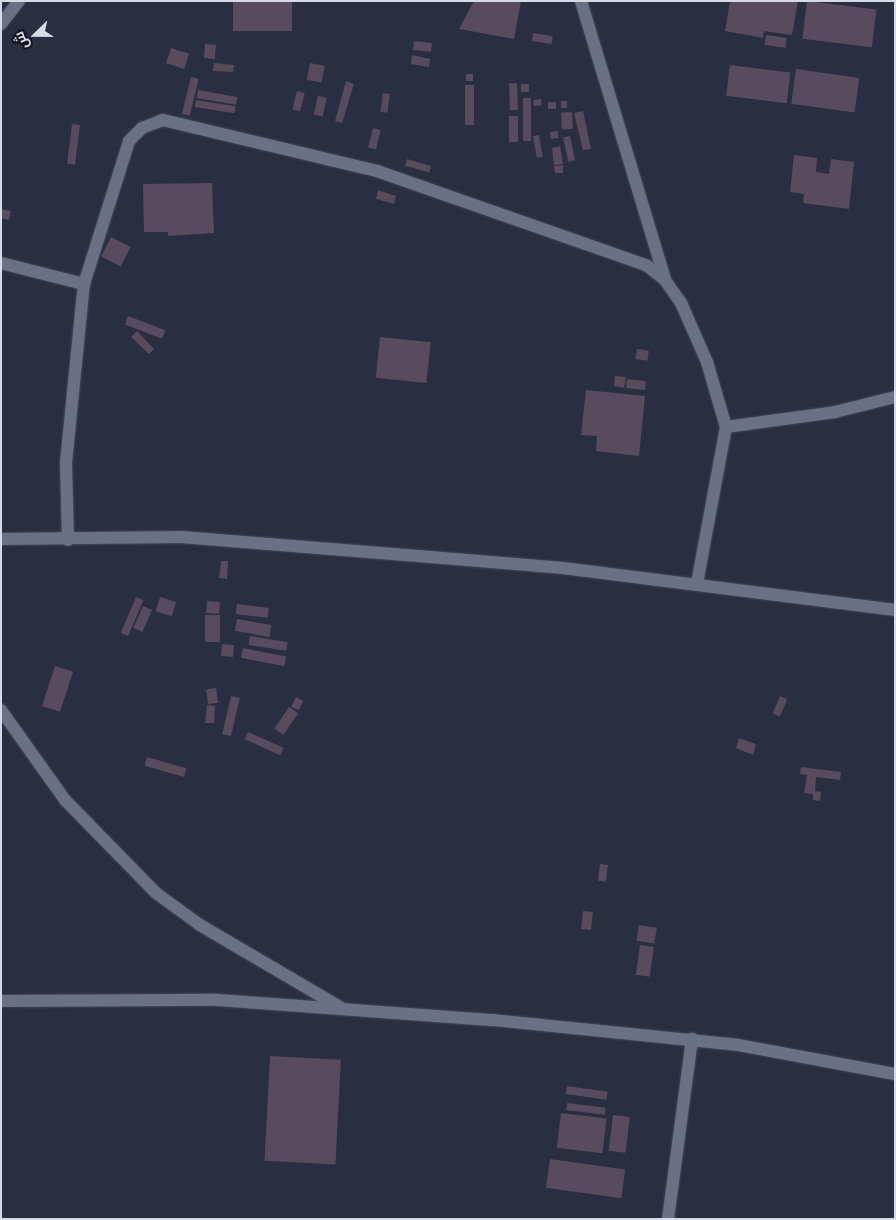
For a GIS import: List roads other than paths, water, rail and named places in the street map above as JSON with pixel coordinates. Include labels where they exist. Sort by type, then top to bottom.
[{"type":"lane","points":[[1,24],[19,1]]},
{"type":"lane","points":[[581,1],[665,280]]},
{"type":"lane","points":[[68,540],[66,463],[84,284],[129,141],[142,128],[162,120],[377,172],[646,265],[665,280],[682,303],[707,362],[726,427],[697,584]]},
{"type":"lane","points":[[1,263],[84,284]]},
{"type":"lane","points":[[726,427],[836,412],[895,397]]},
{"type":"lane","points":[[1,539],[68,540],[181,537],[563,568],[895,610]]},
{"type":"lane","points":[[1,710],[65,800],[156,893],[200,926],[342,1008]]},
{"type":"lane","points":[[1,1001],[218,1000],[342,1008],[692,1039],[895,1074]]},
{"type":"lane","points":[[668,1219],[692,1039]]}]
